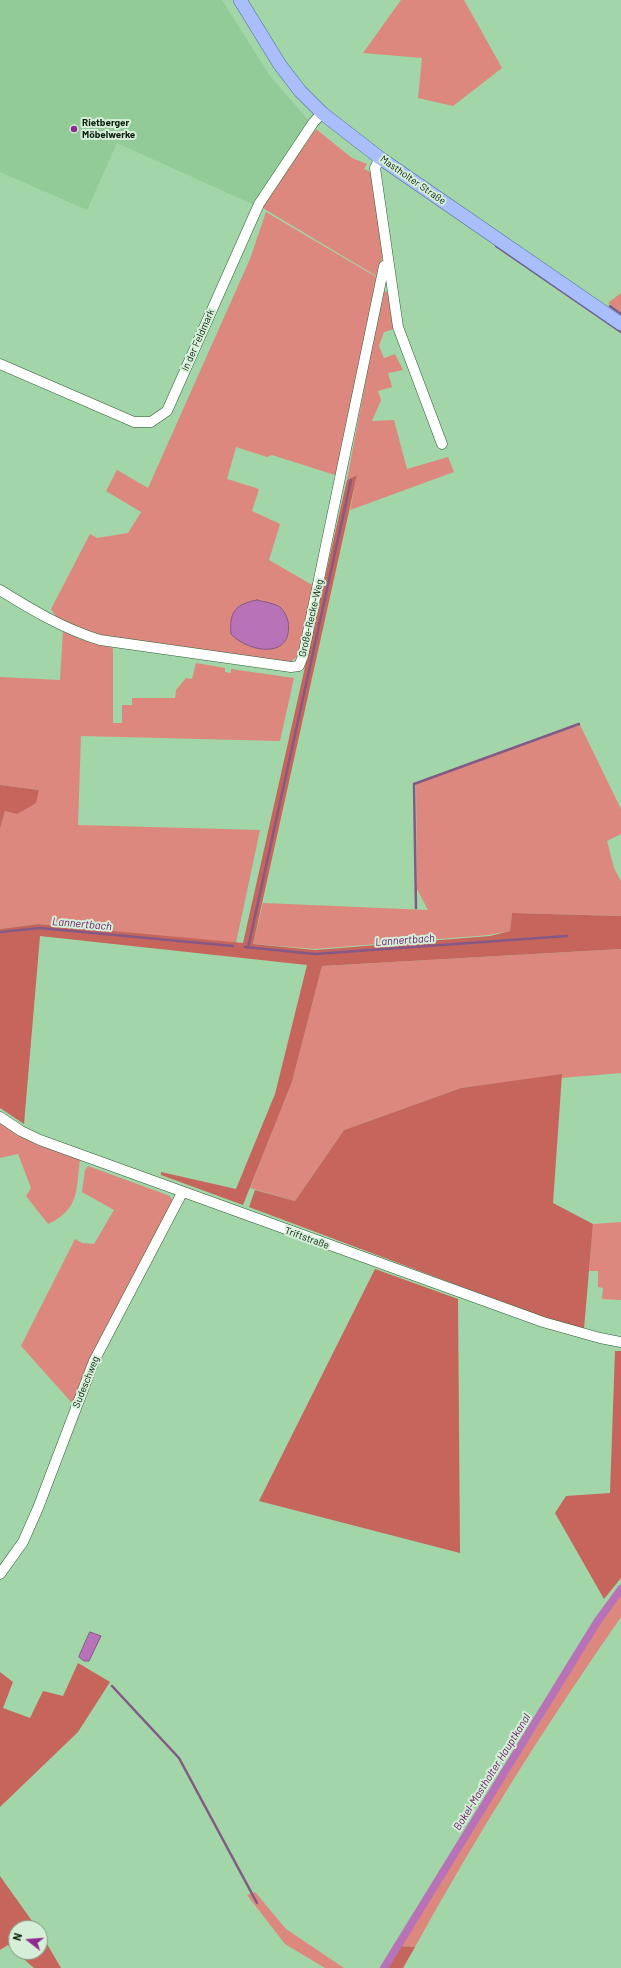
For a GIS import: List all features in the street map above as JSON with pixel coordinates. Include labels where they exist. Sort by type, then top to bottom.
[{"type":"main road","name":"Mastholter Straße","points":[[240,0],[280,65],[300,90],[322,113],[380,158],[621,324]]},
{"type":"street","name":"In der Feldmark","points":[[0,364],[134,422],[151,422],[166,411],[259,204],[313,123],[322,113]]},
{"type":"street","name":"Große-Recke-Weg","points":[[380,158],[375,168],[398,327],[442,444]]},
{"type":"street","name":"Große-Recke-Weg","points":[[0,590],[46,618],[82,635],[100,640],[291,667],[299,666],[303,656],[384,266],[388,264]]},
{"type":"street","points":[[380,287],[391,286]]},
{"type":"street","name":"Triftstraße","points":[[0,1117],[21,1131],[40,1140],[182,1193],[543,1322],[600,1338],[621,1342]]},
{"type":"street","name":"Sudeschweg","points":[[0,1574],[23,1542],[38,1508],[94,1361],[182,1193]]},
{"type":"shaded area","points":[[0,0],[222,0],[270,76],[310,122],[254,205],[117,143],[87,210],[0,172]]},
{"type":"shaded area","points":[[401,0],[464,0],[502,68],[453,106],[418,98],[422,58],[363,53]]},
{"type":"shaded area","points":[[316,129],[352,158],[367,164],[364,169],[373,173],[383,253],[378,277],[261,207]]},
{"type":"shaded area","points":[[266,212],[378,278],[338,474],[335,475],[272,455],[267,457],[236,447],[227,479],[259,489],[252,511],[280,524],[269,560],[314,586],[299,655],[288,664],[103,637],[57,618],[51,609],[90,534],[97,538],[128,533],[141,512],[106,491],[117,470],[148,488],[250,259]]},
{"type":"shaded area","points":[[384,291],[389,293],[395,329],[384,332],[379,346],[384,358],[395,354],[403,370],[388,373],[392,387],[378,391],[381,400],[372,421],[394,420],[407,469],[448,457],[454,472],[350,510],[357,475],[347,480],[382,293]]},
{"type":"shaded area","points":[[621,293],[621,312],[608,303]]},
{"type":"shaded area","points":[[357,475],[253,944],[315,950],[490,936],[510,931],[512,913],[621,916],[621,949],[322,966],[292,1082],[243,1205],[161,1175],[161,1172],[236,1189],[275,1094],[307,965],[40,936],[24,1124],[0,1108],[0,929],[38,924],[243,943],[347,480]]},
{"type":"shaded area","points":[[257,600],[279,606],[287,618],[288,634],[284,642],[277,647],[259,649],[248,645],[231,634],[231,620],[235,610],[239,606]]},
{"type":"shaded area","points":[[63,631],[80,639],[113,648],[113,723],[122,723],[122,705],[132,705],[132,698],[175,698],[176,690],[186,678],[192,679],[196,663],[225,668],[225,672],[231,673],[231,669],[294,678],[280,741],[81,736],[78,825],[260,830],[236,943],[38,924],[0,929],[0,829],[5,811],[39,790],[0,785],[0,677],[60,680]]},
{"type":"shaded area","points":[[580,725],[621,809],[621,834],[607,841],[614,868],[621,881],[621,916],[512,913],[510,931],[489,935],[315,949],[253,944],[263,903],[428,910],[417,889],[416,784]]},
{"type":"shaded area","points":[[0,785],[39,790],[36,803],[17,814],[5,811],[0,829]]},
{"type":"shaded area","points":[[621,949],[621,1073],[561,1078],[561,1075],[461,1088],[344,1130],[295,1201],[250,1188],[292,1082],[322,966]]},
{"type":"shaded area","points":[[562,1074],[553,1203],[593,1224],[584,1329],[545,1318],[249,1207],[255,1190],[295,1201],[344,1130],[461,1088]]},
{"type":"shaded area","points":[[0,1122],[37,1145],[80,1159],[77,1189],[71,1205],[66,1212],[48,1224],[26,1196],[31,1188],[18,1154],[0,1158]]},
{"type":"shaded area","points":[[88,1166],[170,1196],[173,1202],[91,1358],[72,1403],[21,1346],[75,1239],[82,1243],[94,1244],[114,1210],[82,1192],[85,1170]]},
{"type":"shaded area","points":[[621,1222],[621,1300],[602,1299],[603,1288],[598,1287],[598,1271],[589,1271],[593,1224]]},
{"type":"shaded area","points":[[375,1269],[458,1299],[460,1553],[259,1501]]},
{"type":"shaded area","points":[[615,1351],[621,1351],[621,1578],[604,1599],[555,1513],[566,1496],[610,1493]]},
{"type":"shaded area","points":[[621,1593],[621,1617],[566,1697],[514,1779],[463,1863],[415,1947],[400,1946],[542,1719],[598,1623]]},
{"type":"shaded area","points":[[90,1632],[101,1636],[89,1661],[84,1661],[79,1657]]},
{"type":"shaded area","points":[[78,1663],[110,1682],[78,1732],[0,1807],[0,1672],[13,1682],[3,1708],[30,1718],[43,1691],[63,1696]]},
{"type":"shaded area","points":[[0,1876],[31,1920],[8,1920],[8,1945],[0,1950]]},
{"type":"shaded area","points":[[255,1892],[286,1929],[344,1968],[325,1968],[285,1944],[247,1895]]},
{"type":"shaded area","points":[[48,1946],[61,1968],[34,1968],[25,1960],[48,1960]]},
{"type":"shaded area","points":[[400,1946],[415,1947],[403,1968],[386,1968]]},
{"type":"waterway","points":[[496,246],[621,332]]},
{"type":"waterway","points":[[610,306],[621,314]]},
{"type":"waterway","points":[[248,948],[351,480]]},
{"type":"waterway","points":[[416,908],[414,784],[579,724]]},
{"type":"waterway","name":"Lannertbach","points":[[0,932],[40,928],[233,946]]},
{"type":"waterway","name":"Lannertbach","points":[[245,947],[315,954],[567,936]]},
{"type":"waterway","name":"Bokel-Mastholter Hauptkanal","points":[[384,1968],[597,1622],[621,1589]]},
{"type":"waterway","points":[[112,1686],[179,1758],[257,1903]]},
{"type":"place","name":"Rietberger Möbelwerke","points":[[74,129]]}]
